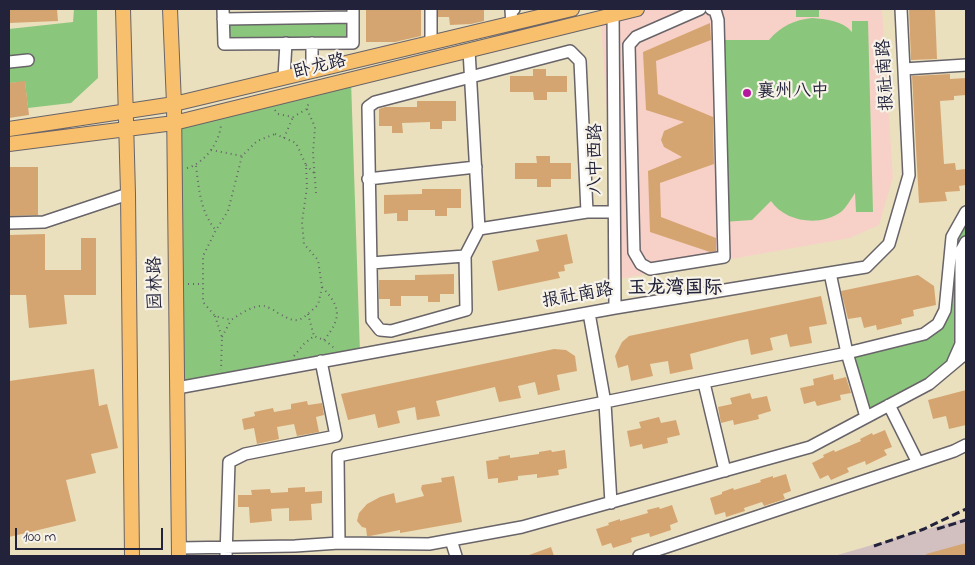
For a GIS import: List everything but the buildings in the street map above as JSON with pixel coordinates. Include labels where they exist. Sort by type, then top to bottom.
[{"type":"main road","name":"园林路","points":[[123,9],[128,194],[132,556]]},
{"type":"main road","name":"园林路","points":[[170,9],[174,104],[179,552]]},
{"type":"main road","name":"卧龙路","points":[[9,130],[174,104],[572,9]]},
{"type":"main road","name":"卧龙路","points":[[9,144],[174,124],[613,12],[637,9]]},
{"type":"street","points":[[431,9],[431,43]]},
{"type":"street","points":[[512,24],[511,10],[514,9]]},
{"type":"street","points":[[700,9],[636,37],[629,45],[634,252],[641,264],[650,269],[724,257],[718,20],[715,10],[711,9]]},
{"type":"street","name":"报社南路","points":[[177,388],[615,308],[866,267],[889,244],[909,174],[901,9]]},
{"type":"street","name":"八中西路","points":[[613,12],[615,308]]},
{"type":"street","points":[[353,13],[353,42],[224,44],[223,14],[353,13]]},
{"type":"street","points":[[284,77],[286,43]]},
{"type":"street","points":[[312,43],[312,71]]},
{"type":"street","points":[[469,50],[470,78],[479,229],[465,256],[466,310],[391,331],[380,330],[372,320],[368,107],[374,102],[470,78],[570,51],[580,62],[587,212]]},
{"type":"street","points":[[9,62],[28,60]]},
{"type":"street","points":[[904,69],[966,65]]},
{"type":"street","points":[[614,144],[632,144]]},
{"type":"street","points":[[368,179],[476,167]]},
{"type":"street","points":[[9,223],[44,222],[128,194]]},
{"type":"street","points":[[479,229],[587,212],[614,212]]},
{"type":"street","points":[[338,456],[847,354],[924,334],[938,324],[945,310],[952,237],[966,212]]},
{"type":"street","points":[[951,365],[961,344],[961,251],[966,242]]},
{"type":"street","points":[[371,263],[465,256]]},
{"type":"street","points":[[830,273],[847,354],[866,417]]},
{"type":"street","points":[[589,313],[605,403],[611,503]]},
{"type":"street","points":[[179,552],[295,551],[339,543],[429,544],[522,527],[810,447],[929,384],[966,353]]},
{"type":"street","points":[[321,362],[336,436],[338,456],[339,543]]},
{"type":"street","points":[[704,382],[726,471]]},
{"type":"street","points":[[889,405],[918,463]]},
{"type":"street","points":[[226,552],[229,462],[245,454],[336,436]]},
{"type":"street","points":[[639,556],[918,463],[966,445]]},
{"type":"street","points":[[451,540],[456,556]]},
{"type":"path","points":[[311,90],[307,109],[315,127],[313,153],[316,194]]},
{"type":"path","points":[[267,100],[278,114],[293,117]]},
{"type":"path","points":[[284,138],[293,117],[307,109]]},
{"type":"path","points":[[175,170],[196,166],[211,150],[221,131],[220,112]]},
{"type":"path","points":[[220,380],[222,336],[215,316],[203,302],[203,256],[228,211],[242,156],[258,141],[275,134],[296,143],[306,165],[314,173]]},
{"type":"path","points":[[211,150],[242,156]]},
{"type":"path","points":[[222,336],[231,320],[250,309],[263,306],[291,321],[301,320],[318,305],[322,287],[318,260],[304,244],[302,222],[307,187],[306,165]]},
{"type":"path","points":[[196,166],[201,201],[209,222],[216,230]]},
{"type":"path","points":[[176,285],[203,284]]},
{"type":"path","points":[[322,287],[334,299],[338,313],[333,329],[324,340]]},
{"type":"path","points":[[308,314],[314,336]]},
{"type":"path","points":[[215,316],[231,320]]},
{"type":"path","points":[[314,336],[324,340],[343,358]]},
{"type":"path","points":[[288,368],[295,353],[314,336]]},
{"type":"shaded area","name":"襄州八中","points":[[600,9],[882,9],[893,178],[879,225],[850,238],[618,279]]},
{"type":"shaded area","points":[[966,518],[966,556],[834,556]]},
{"type":"green space","points":[[74,9],[97,9],[98,78],[71,103],[28,108],[25,82],[9,83],[9,29],[73,22]]},
{"type":"green space","points":[[796,9],[819,9],[819,17],[796,17]]},
{"type":"green space","points":[[353,17],[353,43],[224,44],[223,19]]},
{"type":"green space","points":[[812,18],[839,23],[852,32],[852,21],[868,21],[873,212],[856,212],[855,193],[841,212],[823,220],[813,221],[794,218],[785,214],[771,201],[752,220],[723,222],[718,40],[769,40],[788,24]]},
{"type":"green space","points":[[351,80],[360,354],[177,388],[174,123]]},
{"type":"green space","points":[[966,212],[961,344],[951,365],[866,417],[847,354],[938,324],[952,237]]},
{"type":"railway","points":[[874,546],[924,529],[966,509]]},
{"type":"railway","points":[[937,529],[966,520]]},
{"type":"place","name":"襄州八中","points":[[747,93]]},
{"type":"district","name":"玉龙湾国际","points":[[675,290]]}]
